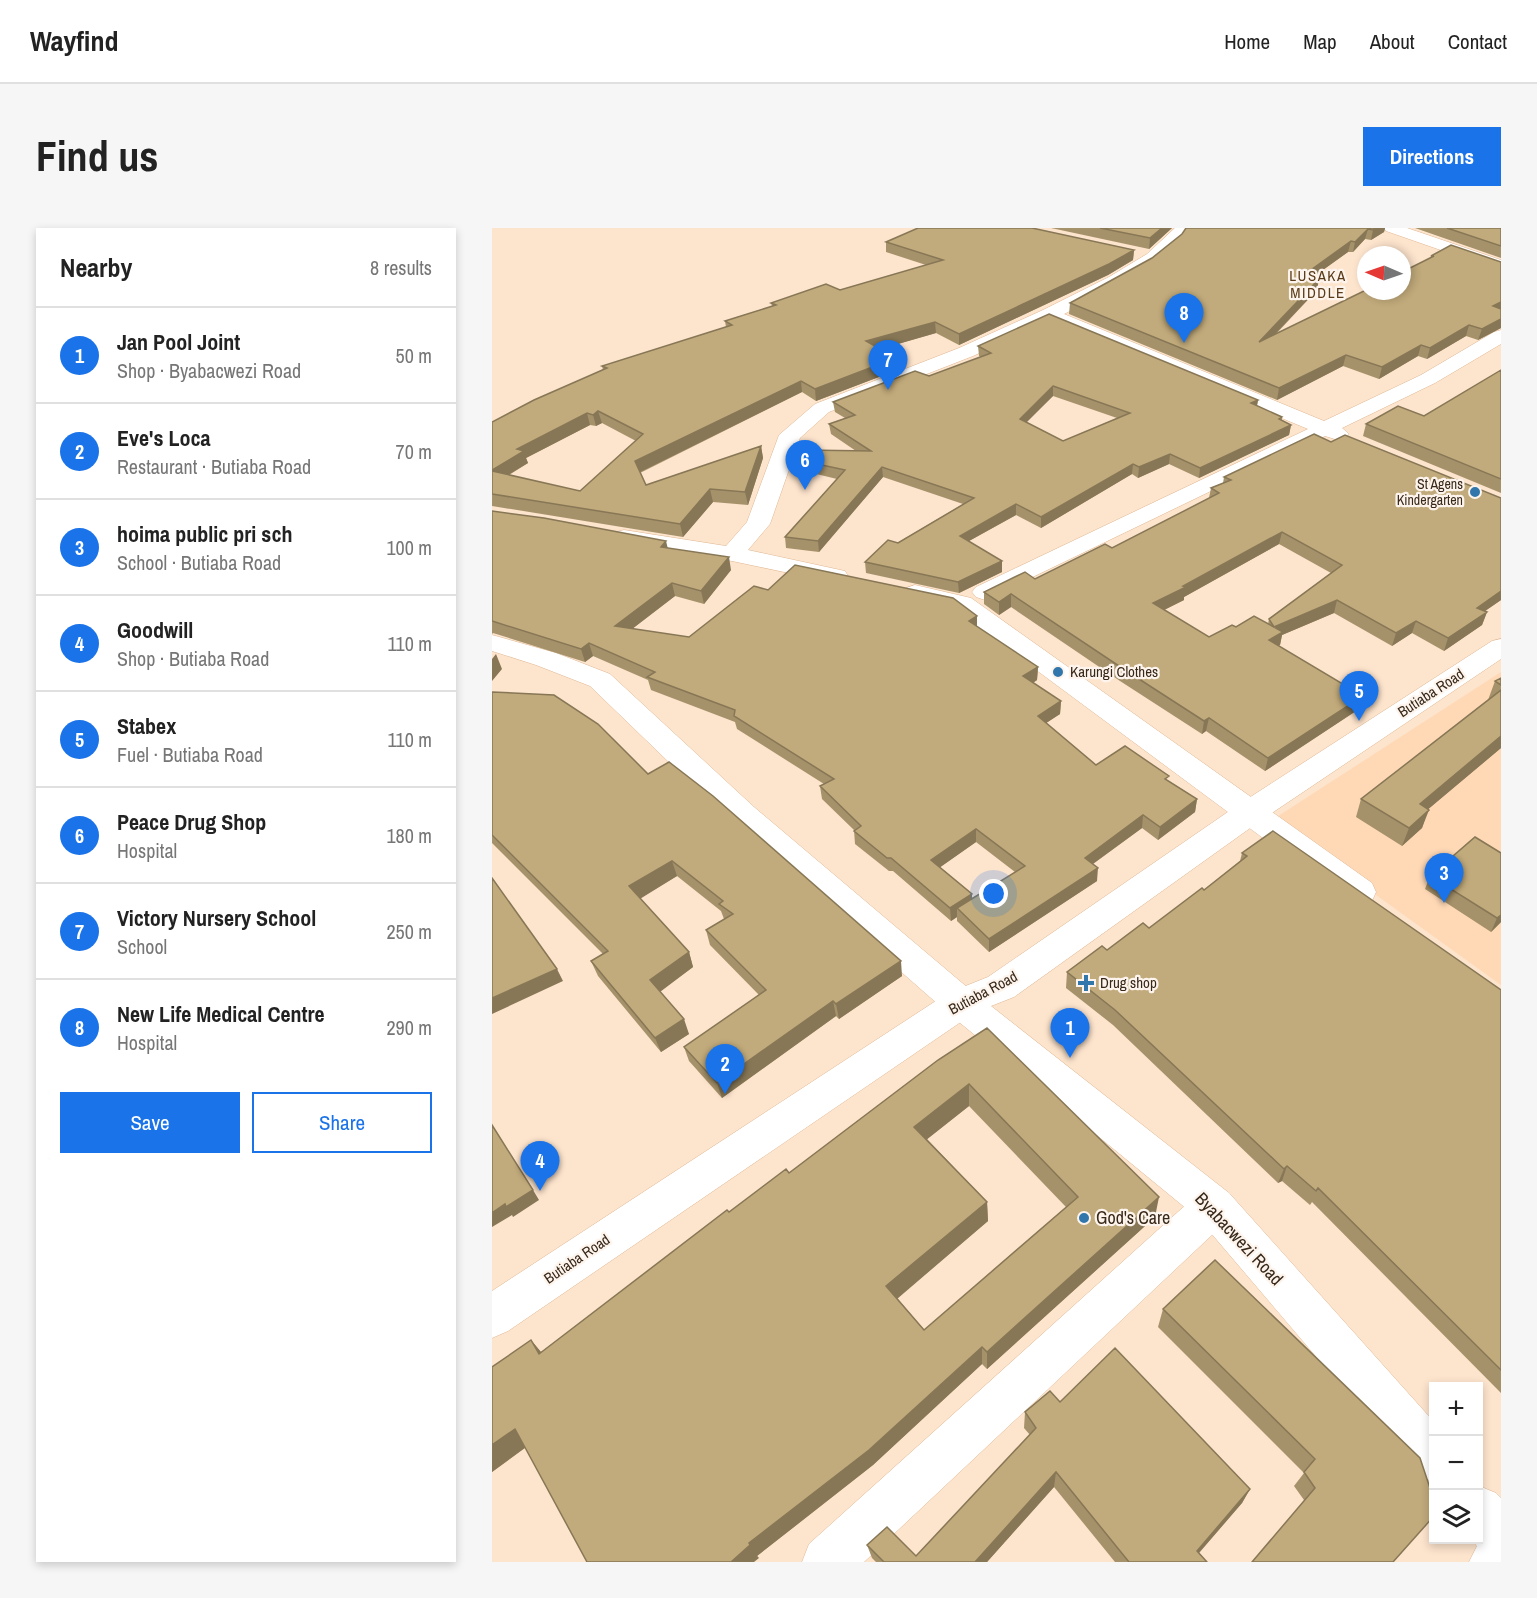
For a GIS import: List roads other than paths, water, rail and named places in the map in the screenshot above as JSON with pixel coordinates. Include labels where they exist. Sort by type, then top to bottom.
[{"type":"street","points":[[732,554],[758,524],[790,435],[800,424],[822,408],[966,352],[1049,314],[1115,281],[1153,257],[1185,228]]},
{"type":"street","points":[[1392,228],[1501,266]]},
{"type":"street","points":[[1131,252],[1153,257]]},
{"type":"street","points":[[1049,314],[1357,442]]},
{"type":"street","points":[[962,603],[1428,379],[1501,336]]},
{"type":"street","points":[[603,532],[732,554],[858,581]]},
{"type":"street","points":[[893,588],[962,603],[1249,813],[1385,909]]},
{"type":"street","name":"Byabacwezi Road","points":[[492,643],[546,659],[600,680],[743,815],[961,1003],[1214,1206],[1429,1452]]},
{"type":"street","name":"Butiaba Road","points":[[492,1316],[961,1003],[1001,987],[1249,813],[1501,646]]},
{"type":"street","points":[[827,1562],[1214,1206]]},
{"type":"street","points":[[1483,1515],[1501,1536]]},
{"type":"street","points":[[1494,1562],[1501,1552]]},
{"type":"place","name":"New Life Medical Centre","points":[[1184,343]]},
{"type":"place","name":"Victory Nursery School","points":[[888,390]]},
{"type":"place","name":"Peace Drug Shop","points":[[805,490]]},
{"type":"place","name":"St Agens Kindergarten","points":[[1475,492]]},
{"type":"place","name":"Karungi Clothes","points":[[1058,672]]},
{"type":"place","name":"Stabex","points":[[1359,721]]},
{"type":"place","name":"hoima public pri sch","points":[[1444,903]]},
{"type":"place","name":"Drug shop","points":[[1086,983]]},
{"type":"place","name":"Jan Pool Joint","points":[[1070,1058]]},
{"type":"place","name":"Eve's Loca","points":[[725,1094]]},
{"type":"place","name":"Goodwill","points":[[540,1191]]},
{"type":"place","name":"God's Care","points":[[1084,1218]]},
{"type":"district","name":"LUSAKA MIDDLE","points":[[1318,284]]}]
